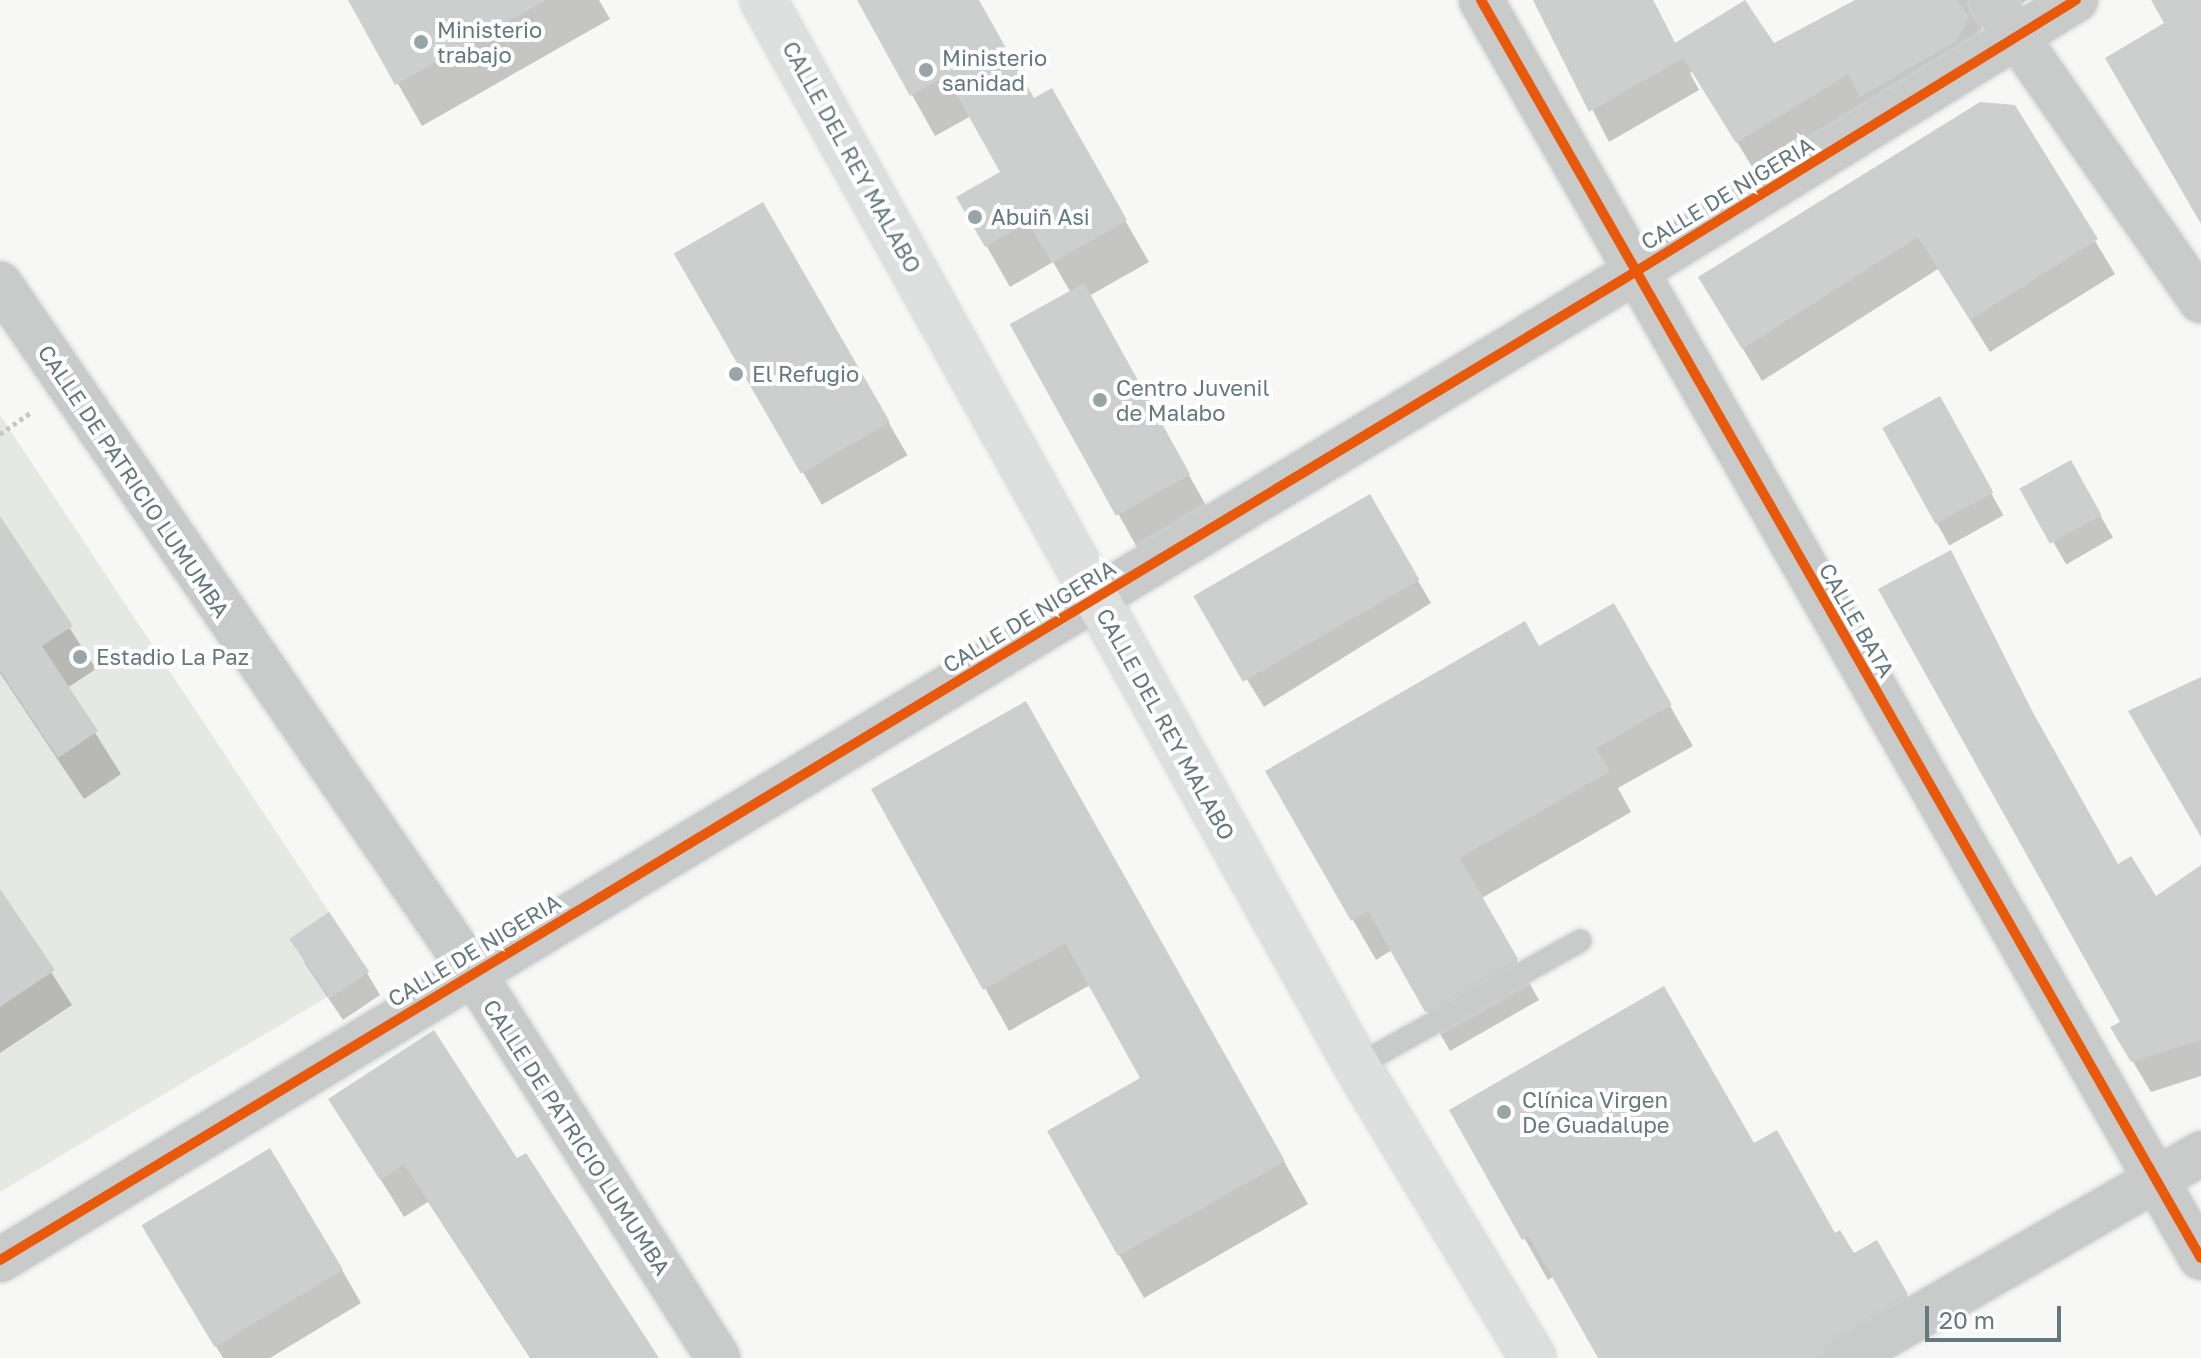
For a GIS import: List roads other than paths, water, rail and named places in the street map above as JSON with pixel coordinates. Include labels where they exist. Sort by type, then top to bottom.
[{"type":"main road","name":"CALLE DEL REY MALABO","points":[[763,0],[1357,1066],[1533,1358]]},
{"type":"street","name":"CALLE BATA","points":[[1481,0],[2201,1258]]},
{"type":"street","points":[[1991,0],[2201,301]]},
{"type":"street","name":"CALLE DE NIGERIA","points":[[0,1260],[2019,39],[2076,0]]},
{"type":"street","name":"CALLE DE PATRICIO LUMUMBA","points":[[0,284],[473,973],[718,1358]]},
{"type":"street","points":[[1847,1358],[2201,1154]]},
{"type":"lane","points":[[1357,1066],[1580,941]]},
{"type":"place","name":"Ministerio trabajo","points":[[421,42]]},
{"type":"place","name":"Ministerio sanidad","points":[[926,70]]},
{"type":"place","name":"Abuiñ Asi","points":[[975,217]]},
{"type":"place","name":"El Refugio","points":[[736,374]]},
{"type":"place","name":"Centro Juvenil de Malabo","points":[[1100,400]]},
{"type":"place","name":"Estadio La Paz","points":[[80,657]]},
{"type":"place","name":"Clínica Virgen De Guadalupe","points":[[1504,1112]]}]
